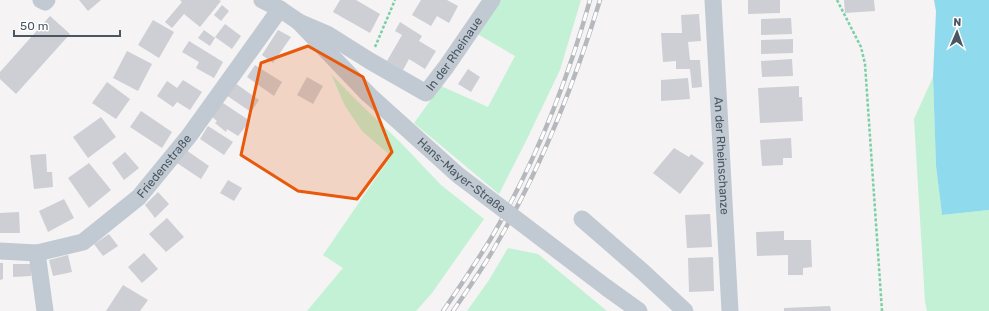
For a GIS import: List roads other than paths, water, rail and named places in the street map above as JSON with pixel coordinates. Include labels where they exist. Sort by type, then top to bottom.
[{"type":"street","points":[[42,0],[45,2],[47,0]]},
{"type":"street","name":"Hans-Mayer-Straße","points":[[262,0],[280,9],[299,22],[327,34],[370,61]]},
{"type":"street","name":"In der Rheinaue","points":[[370,61],[426,93],[446,67],[492,0]]},
{"type":"street","name":"An der Rheinschanze","points":[[713,0],[730,311]]},
{"type":"street","name":"Friedenstraße","points":[[0,252],[38,253],[83,242],[139,198],[189,136],[280,9]]},
{"type":"street","name":"Hans-Mayer-Straße","points":[[299,22],[368,94],[458,175],[639,311]]},
{"type":"street","points":[[582,219],[685,311]]},
{"type":"street","points":[[38,253],[45,311]]},
{"type":"water","points":[[934,0],[989,0],[989,210],[942,215],[936,166],[933,77],[936,11]]},
{"type":"railway","points":[[443,311],[490,240],[521,183],[560,93],[590,0]]},
{"type":"railway","points":[[453,311],[481,270],[528,186],[568,95],[600,0]]}]
